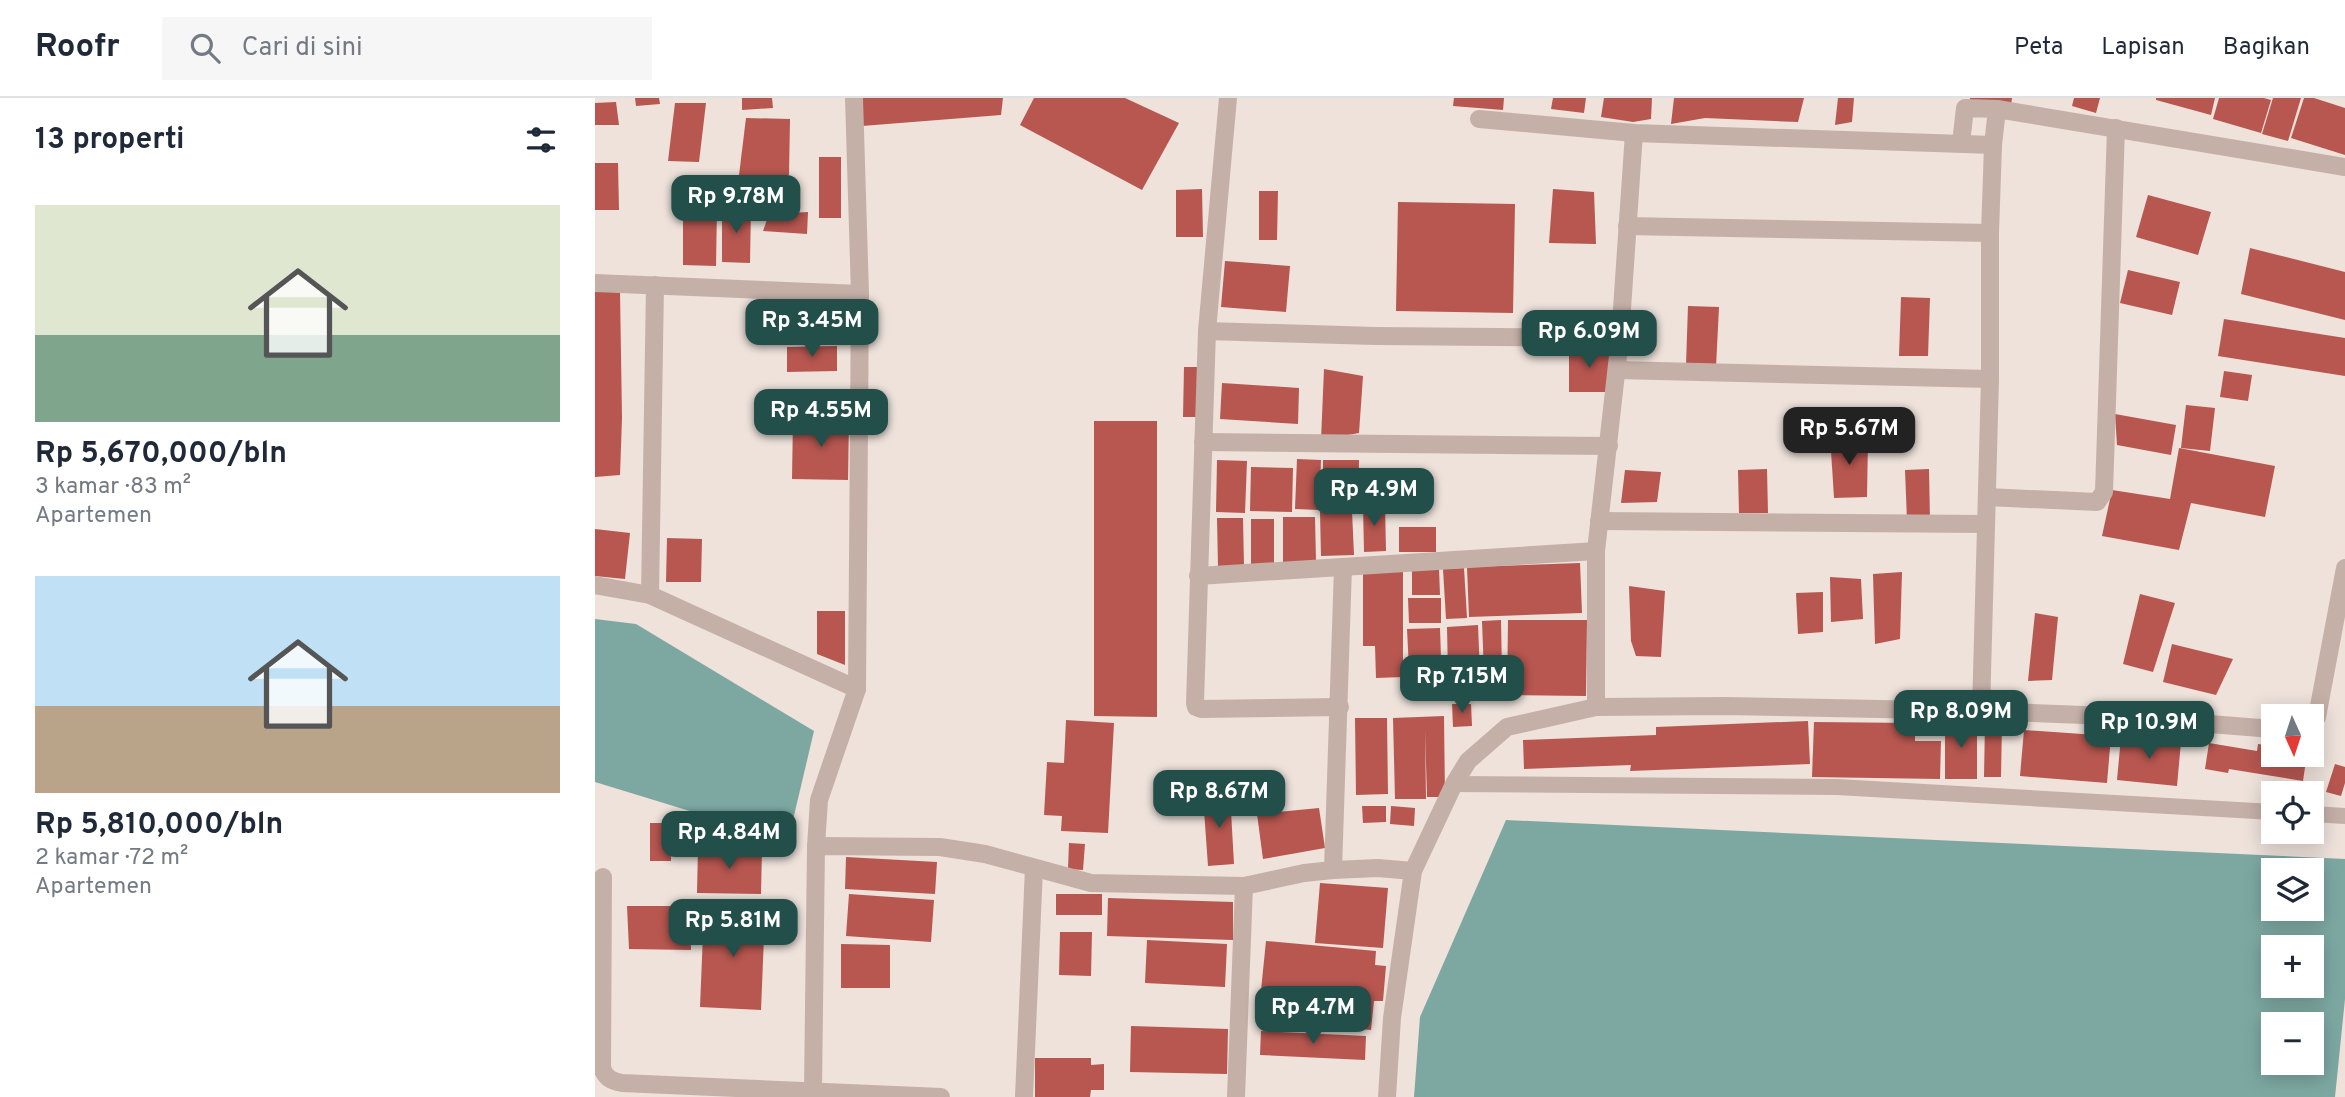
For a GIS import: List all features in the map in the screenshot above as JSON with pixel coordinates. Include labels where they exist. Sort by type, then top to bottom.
[{"type":"street","points":[[813,1090],[819,800],[857,689],[860,294],[854,98]]},
{"type":"street","points":[[1228,98],[1207,331],[1195,703],[1196,707],[1201,709],[1340,707]]},
{"type":"street","points":[[1961,143],[1965,108],[1968,106],[2345,167]]},
{"type":"street","points":[[1981,711],[1990,379],[1990,233],[1997,109]]},
{"type":"street","points":[[1479,119],[1634,133],[1993,145]]},
{"type":"street","points":[[1987,497],[2097,502],[2104,492],[2116,128]]},
{"type":"street","points":[[1596,707],[1596,551],[1620,338],[1634,133]]},
{"type":"street","points":[[1627,226],[1990,233]]},
{"type":"street","points":[[595,283],[860,294]]},
{"type":"street","points":[[650,596],[655,285]]},
{"type":"street","points":[[1207,331],[1620,338]]},
{"type":"street","points":[[1617,370],[1990,379]]},
{"type":"street","points":[[1203,442],[1609,446]]},
{"type":"street","points":[[1599,521],[1986,524]]},
{"type":"street","points":[[1198,576],[1596,551]]},
{"type":"street","points":[[1333,870],[1343,567]]},
{"type":"street","points":[[2320,704],[2345,568]]},
{"type":"street","points":[[595,585],[650,596],[857,689]]},
{"type":"street","points":[[1387,1097],[1392,1018],[1413,871],[1454,784],[1468,761],[1507,727],[1596,707],[1725,706],[2109,716],[2261,728]]},
{"type":"street","points":[[816,846],[940,847],[985,855],[1091,883],[1244,886],[1333,870],[1378,868],[1413,871]]},
{"type":"street","points":[[1024,1097],[1034,868]]},
{"type":"street","points":[[603,877],[602,1068],[611,1081],[677,1091],[813,1090],[941,1097]]},
{"type":"street","points":[[1236,1097],[1244,886]]},
{"type":"lane","points":[[1454,784],[1837,787],[2261,811]]},
{"type":"lane","points":[[2324,815],[2345,817]]},
{"type":"water","points":[[595,619],[636,624],[814,731],[788,841],[595,782]]},
{"type":"water","points":[[1506,820],[2323,858],[2261,858],[2261,921],[2324,921],[2324,858],[2345,859],[2345,999],[2335,1097],[1414,1097],[1420,1017]]},
{"type":"building","points":[[635,98],[659,98],[660,104],[636,106]]},
{"type":"building","points":[[742,98],[772,98],[773,108],[742,110]]},
{"type":"building","points":[[863,98],[1003,98],[1001,115],[862,126]]},
{"type":"building","points":[[1034,98],[1125,98],[1179,123],[1142,190],[1020,125]]},
{"type":"building","points":[[1454,98],[1504,98],[1503,110],[1453,106]]},
{"type":"building","points":[[1553,98],[1586,98],[1584,113],[1551,109]]},
{"type":"building","points":[[1604,98],[1652,98],[1651,119],[1633,122],[1601,117]]},
{"type":"building","points":[[1674,98],[1804,98],[1798,122],[1705,118],[1671,124]]},
{"type":"building","points":[[1838,98],[1854,98],[1852,122],[1835,125]]},
{"type":"building","points":[[1970,98],[2012,98],[2011,105],[1970,101]]},
{"type":"building","points":[[2074,98],[2100,98],[2096,113],[2072,106]]},
{"type":"building","points":[[2156,98],[2215,98],[2211,115]]},
{"type":"building","points":[[2219,98],[2271,100],[2261,133],[2213,119]]},
{"type":"building","points":[[2273,98],[2301,98],[2288,141],[2262,134]]},
{"type":"building","points":[[2304,98],[2314,98],[2345,108],[2345,155],[2291,138]]},
{"type":"building","points":[[616,102],[619,125],[595,125],[595,103]]},
{"type":"building","points":[[675,103],[706,103],[699,162],[668,161]]},
{"type":"building","points":[[746,118],[790,119],[789,175],[739,175]]},
{"type":"building","points":[[819,157],[841,157],[841,218],[819,218]]},
{"type":"building","points":[[595,163],[618,163],[619,210],[595,210]]},
{"type":"building","points":[[1202,189],[1203,237],[1176,237],[1176,190]]},
{"type":"building","points":[[1553,189],[1594,192],[1596,244],[1549,243]]},
{"type":"building","points":[[1259,191],[1278,191],[1277,240],[1259,240]]},
{"type":"building","points":[[2148,195],[2211,212],[2198,255],[2136,237]]},
{"type":"building","points":[[1398,202],[1515,204],[1513,313],[1396,311]]},
{"type":"building","points":[[683,206],[717,207],[716,266],[683,265]]},
{"type":"building","points":[[722,207],[751,207],[750,263],[722,262]]},
{"type":"building","points":[[808,212],[807,234],[763,231],[769,214]]},
{"type":"building","points":[[2250,248],[2345,272],[2345,320],[2241,294]]},
{"type":"building","points":[[1225,261],[1290,266],[1286,312],[1221,307]]},
{"type":"building","points":[[2128,270],[2180,282],[2172,315],[2120,303]]},
{"type":"building","points":[[595,290],[620,292],[622,418],[620,475],[595,477]]},
{"type":"building","points":[[1901,297],[1930,298],[1928,356],[1899,356]]},
{"type":"building","points":[[787,306],[849,306],[849,339],[787,340]]},
{"type":"building","points":[[1688,306],[1719,307],[1716,367],[1686,365]]},
{"type":"building","points":[[2224,319],[2345,338],[2345,376],[2218,356]]},
{"type":"building","points":[[837,346],[837,371],[787,372],[787,347]]},
{"type":"building","points":[[1569,349],[1609,349],[1609,392],[1569,392]]},
{"type":"building","points":[[1184,367],[1201,367],[1199,417],[1183,417]]},
{"type":"building","points":[[1324,369],[1363,376],[1359,433],[1321,440]]},
{"type":"building","points":[[2224,371],[2252,375],[2248,401],[2220,397]]},
{"type":"building","points":[[1222,383],[1299,388],[1298,424],[1220,419]]},
{"type":"building","points":[[2186,405],[2215,408],[2210,451],[2181,448]]},
{"type":"building","points":[[2115,414],[2176,425],[2171,455],[2117,445]]},
{"type":"building","points":[[793,418],[849,419],[848,480],[792,479]]},
{"type":"building","points":[[1094,421],[1157,421],[1157,717],[1094,716]]},
{"type":"building","points":[[1830,435],[1868,439],[1867,497],[1834,498]]},
{"type":"building","points":[[2179,448],[2275,466],[2265,517],[2191,503],[2179,550],[2102,536],[2112,490],[2170,499]]},
{"type":"building","points":[[1297,459],[1321,460],[1319,510],[1295,509]]},
{"type":"building","points":[[1217,460],[1247,461],[1245,513],[1216,512]]},
{"type":"building","points":[[1323,460],[1359,460],[1358,507],[1323,506]]},
{"type":"building","points":[[1251,467],[1293,468],[1292,512],[1250,511]]},
{"type":"building","points":[[1767,469],[1768,513],[1739,513],[1738,470]]},
{"type":"building","points":[[1929,469],[1930,520],[1907,521],[1905,470]]},
{"type":"building","points":[[1625,470],[1661,472],[1657,502],[1621,503]]},
{"type":"building","points":[[1363,505],[1385,505],[1386,551],[1364,552]]},
{"type":"building","points":[[1352,511],[1354,555],[1321,556],[1320,512]]},
{"type":"building","points":[[1283,517],[1315,517],[1316,562],[1283,562]]},
{"type":"building","points":[[1217,518],[1243,518],[1244,566],[1218,567]]},
{"type":"building","points":[[1251,519],[1274,519],[1274,569],[1251,569]]},
{"type":"building","points":[[1399,527],[1436,527],[1436,552],[1399,552]]},
{"type":"building","points":[[595,529],[630,533],[625,579],[595,576]]},
{"type":"building","points":[[667,538],[702,539],[701,582],[666,582]]},
{"type":"building","points":[[1580,563],[1582,613],[1469,617],[1467,567]]},
{"type":"building","points":[[1464,568],[1467,618],[1446,619],[1443,569]]},
{"type":"building","points":[[1412,569],[1439,569],[1440,595],[1412,595]]},
{"type":"building","points":[[1363,572],[1403,572],[1403,677],[1376,678],[1375,646],[1363,646]]},
{"type":"building","points":[[1902,572],[1900,639],[1875,644],[1873,574]]},
{"type":"building","points":[[1830,577],[1861,579],[1863,619],[1831,622]]},
{"type":"building","points":[[1629,586],[1665,591],[1661,657],[1636,656],[1631,641]]},
{"type":"building","points":[[1823,592],[1823,632],[1798,634],[1796,593]]},
{"type":"building","points":[[2140,594],[2175,603],[2153,672],[2123,664]]},
{"type":"building","points":[[1408,598],[1441,598],[1441,623],[1409,623]]},
{"type":"building","points":[[817,611],[845,611],[845,665],[817,654]]},
{"type":"building","points":[[2035,613],[2058,617],[2052,680],[2028,681]]},
{"type":"building","points":[[1501,620],[1502,673],[1484,673],[1482,621]]},
{"type":"building","points":[[1508,620],[1587,620],[1586,696],[1507,695]]},
{"type":"building","points":[[1478,625],[1480,674],[1448,675],[1447,627]]},
{"type":"building","points":[[1440,628],[1442,688],[1410,689],[1407,629]]},
{"type":"building","points":[[2172,644],[2233,659],[2216,695],[2163,682]]},
{"type":"building","points":[[1452,704],[1471,704],[1472,726],[1453,727]]},
{"type":"building","points":[[1444,716],[1445,797],[1427,797],[1425,729],[1426,799],[1395,799],[1393,718]]},
{"type":"building","points":[[1355,718],[1387,718],[1388,794],[1356,795]]},
{"type":"building","points":[[1066,720],[1114,723],[1108,833],[1061,831],[1062,816],[1044,815],[1047,762],[1064,763]]},
{"type":"building","points":[[1945,720],[1977,721],[1977,779],[1945,779]]},
{"type":"building","points":[[1808,721],[1810,764],[1630,771],[1631,765],[1524,769],[1523,740],[1656,735],[1656,727]]},
{"type":"building","points":[[1814,722],[1915,723],[1915,741],[1941,741],[1940,779],[1812,777]]},
{"type":"building","points":[[1985,722],[2002,722],[2001,777],[1984,777]]},
{"type":"building","points":[[2024,730],[2111,736],[2107,783],[2020,776]]},
{"type":"building","points":[[2121,737],[2181,742],[2177,786],[2117,780]]},
{"type":"building","points":[[2209,743],[2257,751],[2258,744],[2261,744],[2261,767],[2305,767],[2303,781],[2229,769],[2228,773],[2205,769]]},
{"type":"building","points":[[2335,764],[2345,767],[2345,783],[2341,796],[2326,792]]},
{"type":"building","points":[[1230,794],[1234,864],[1208,866],[1203,796]]},
{"type":"building","points":[[1362,806],[1386,806],[1386,822],[1363,823]]},
{"type":"building","points":[[1391,806],[1415,808],[1414,826],[1390,824]]},
{"type":"building","points":[[1319,808],[1325,848],[1263,859],[1257,814]]},
{"type":"building","points":[[650,823],[672,823],[671,861],[650,861]]},
{"type":"building","points":[[1069,843],[1085,844],[1083,870],[1068,869]]},
{"type":"building","points":[[698,848],[762,849],[761,894],[697,893]]},
{"type":"building","points":[[846,857],[937,862],[935,894],[845,889]]},
{"type":"building","points":[[1320,883],[1388,888],[1383,948],[1315,943]]},
{"type":"building","points":[[849,894],[934,900],[931,942],[846,936]]},
{"type":"building","points":[[1056,894],[1102,894],[1102,915],[1056,915]]},
{"type":"building","points":[[1108,898],[1233,902],[1233,940],[1107,936]]},
{"type":"building","points":[[627,906],[690,906],[691,950],[629,949]]},
{"type":"building","points":[[704,909],[765,912],[761,1010],[700,1007]]},
{"type":"building","points":[[1060,932],[1092,932],[1091,976],[1059,975]]},
{"type":"building","points":[[1147,940],[1227,944],[1225,987],[1145,983]]},
{"type":"building","points":[[1266,941],[1376,951],[1375,965],[1386,966],[1383,1001],[1374,1001],[1371,1030],[1258,1020]]},
{"type":"building","points":[[841,944],[890,945],[890,988],[841,988]]},
{"type":"building","points":[[1131,1026],[1228,1029],[1227,1074],[1130,1072]]},
{"type":"building","points":[[1261,1031],[1366,1036],[1365,1060],[1260,1055]]},
{"type":"building","points":[[1035,1058],[1091,1058],[1091,1065],[1104,1064],[1104,1090],[1091,1090],[1090,1097],[1035,1097]]}]
